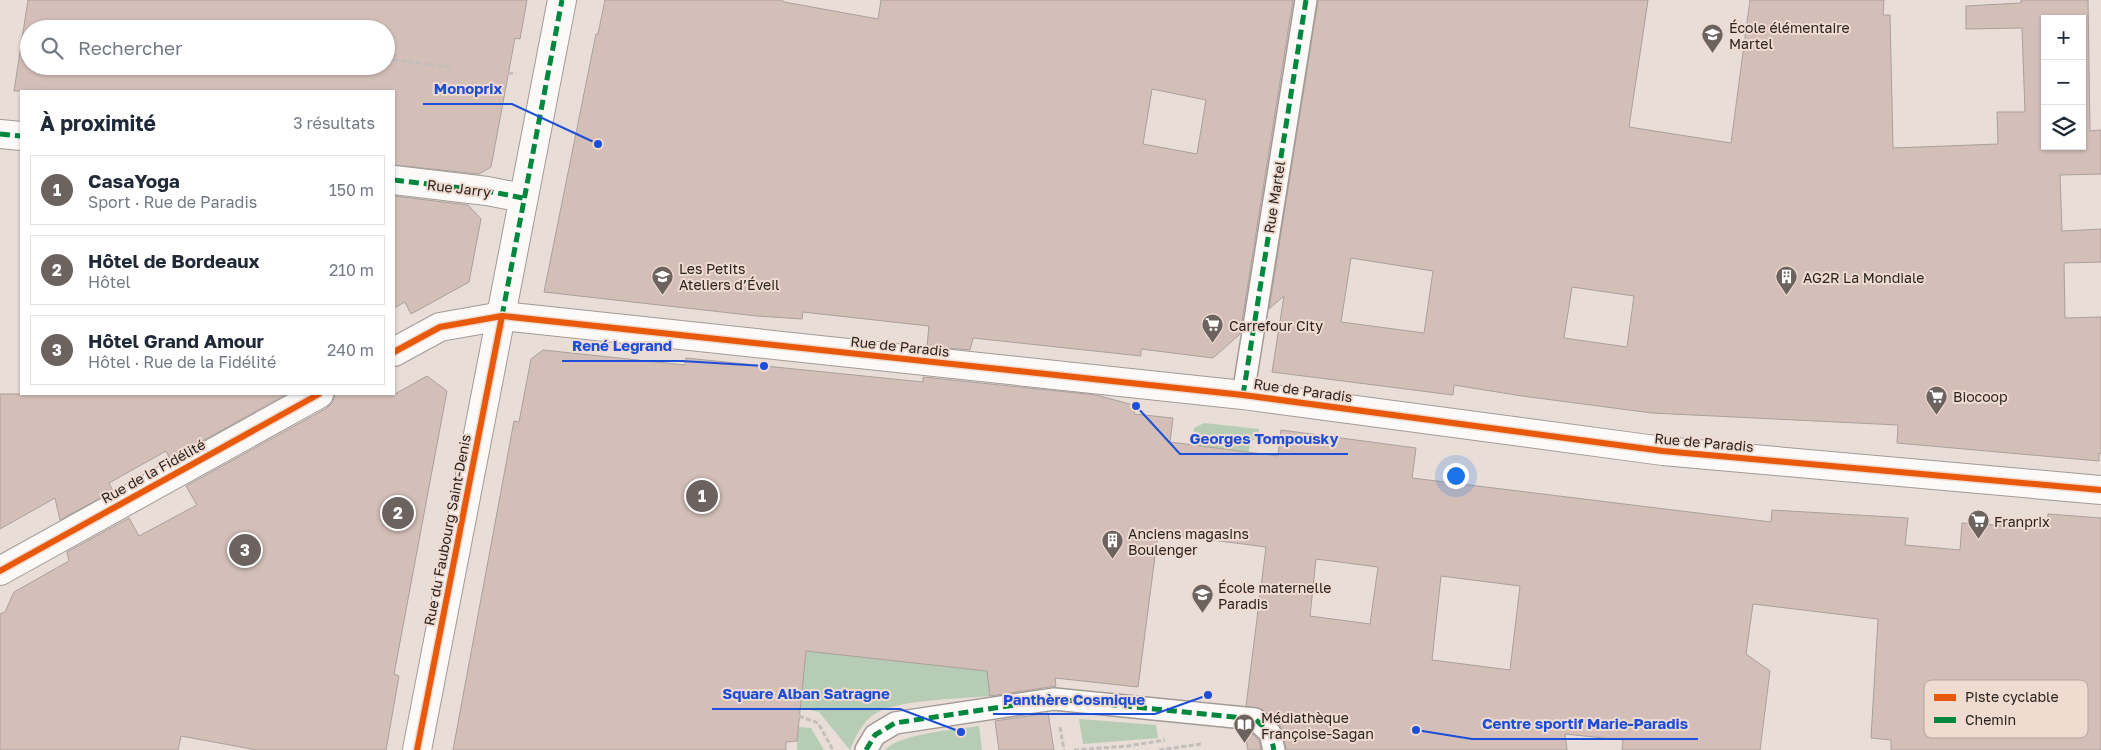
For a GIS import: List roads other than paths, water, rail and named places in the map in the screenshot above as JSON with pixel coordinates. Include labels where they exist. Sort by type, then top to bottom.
[{"type":"street","name":"Rue du Faubourg Saint-Denis","points":[[417,750],[562,0]]},
{"type":"street","name":"Rue Martel","points":[[1243,395],[1306,0]]},
{"type":"street","points":[[0,134],[20,136]]},
{"type":"street","name":"Rue Jarry","points":[[395,180],[487,191],[523,198]]},
{"type":"street","name":"Rue de Paradis","points":[[502,316],[1243,395],[1663,451],[2101,490]]},
{"type":"street","points":[[395,351],[440,326],[502,316]]},
{"type":"street","name":"Rue de la Fidélité","points":[[0,571],[317,395]]},
{"type":"street","points":[[866,750],[874,735],[895,723],[1054,700],[1255,719],[1270,733],[1274,750]]},
{"type":"place","name":"École élémentaire Martel","points":[[1713,54]]},
{"type":"place","name":"Monoprix","points":[[598,144]]},
{"type":"place","name":"Les Petits Ateliers d’Éveil","points":[[663,295]]},
{"type":"place","name":"AG2R La Mondiale","points":[[1787,296]]},
{"type":"place","name":"Carrefour City","points":[[1213,344]]},
{"type":"place","name":"René Legrand","points":[[764,366]]},
{"type":"place","name":"Georges Tompousky","points":[[1136,406]]},
{"type":"place","name":"Biocoop","points":[[1937,415]]},
{"type":"place","name":"CasaYoga","points":[[702,496]]},
{"type":"place","name":"Hôtel de Bordeaux","points":[[398,513]]},
{"type":"place","name":"Franprix","points":[[1978,540]]},
{"type":"place","name":"Hôtel Grand Amour","points":[[245,550]]},
{"type":"place","name":"Anciens magasins Boulenger","points":[[1112,560]]},
{"type":"place","name":"École maternelle Paradis","points":[[1202,614]]},
{"type":"place","name":"Panthère Cosmique","points":[[1208,695]]},
{"type":"place","name":"Centre sportif Marie-Paradis","points":[[1416,730]]},
{"type":"place","name":"Square Alban Satragne","points":[[961,732]]},
{"type":"place","name":"Médiathèque Françoise-Sagan","points":[[1245,744]]}]
